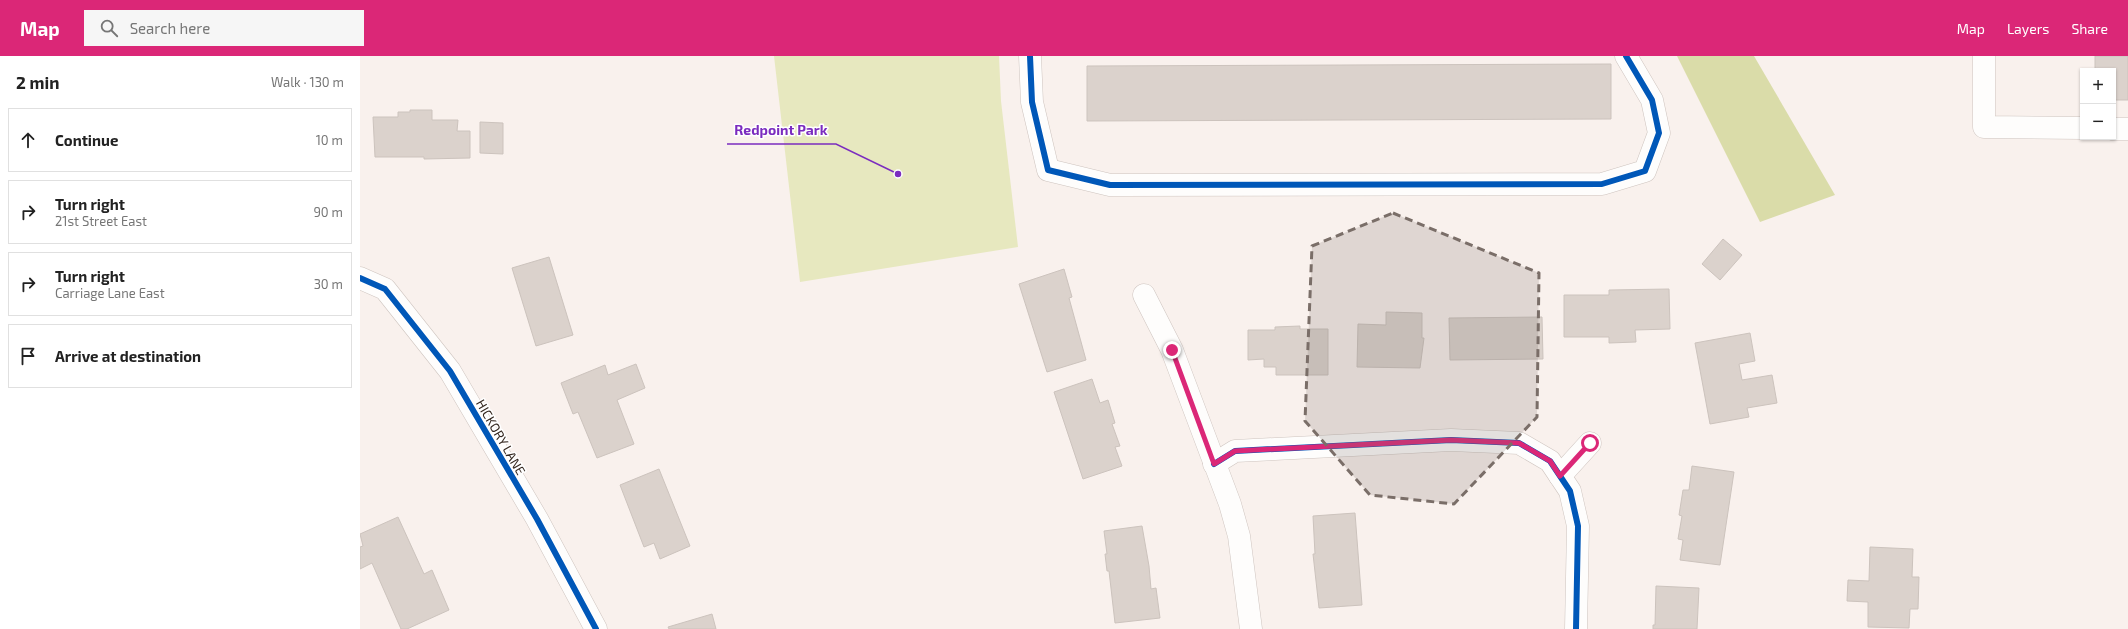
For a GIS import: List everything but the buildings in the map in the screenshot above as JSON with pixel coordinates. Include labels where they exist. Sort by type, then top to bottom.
[{"type":"street","points":[[1030,56],[1032,102],[1048,170],[1110,185],[1602,184],[1645,171],[1659,133],[1652,100],[1626,56]]},
{"type":"street","points":[[1984,56],[1984,127],[2080,128]]},
{"type":"street","points":[[2116,128],[2128,129]]},
{"type":"street","name":"HICKORY LANE","points":[[360,278],[384,289],[450,371],[537,519],[596,629]]},
{"type":"street","points":[[1144,296],[1172,350],[1230,504],[1239,536],[1251,629]]},
{"type":"street","points":[[1214,464],[1235,451],[1451,440],[1519,443],[1550,461],[1570,491],[1578,526],[1576,629]]},
{"type":"street","points":[[1560,476],[1590,443]]},
{"type":"highlighted area","points":[[1393,213],[1539,273],[1537,417],[1454,504],[1370,495],[1305,421],[1312,246]]},
{"type":"green space","points":[[774,56],[999,56],[1001,101],[1018,247],[800,282]]},
{"type":"green space","points":[[1677,56],[1754,56],[1835,195],[1760,222]]},
{"type":"cycle path","points":[[1030,56],[1032,102],[1048,170],[1110,185],[1602,184],[1645,171],[1659,133],[1652,100],[1626,56]]},
{"type":"cycle path","points":[[360,278],[385,289],[450,371],[537,519],[596,629]]},
{"type":"cycle path","points":[[1214,464],[1235,451],[1451,440],[1519,443],[1550,461],[1570,491],[1578,526],[1576,629]]},
{"type":"place","name":"Redpoint Park","points":[[898,174]]},
{"type":"route","points":[[1172,350],[1214,464],[1235,451],[1451,440],[1519,443],[1550,461],[1560,476],[1590,443]]}]
